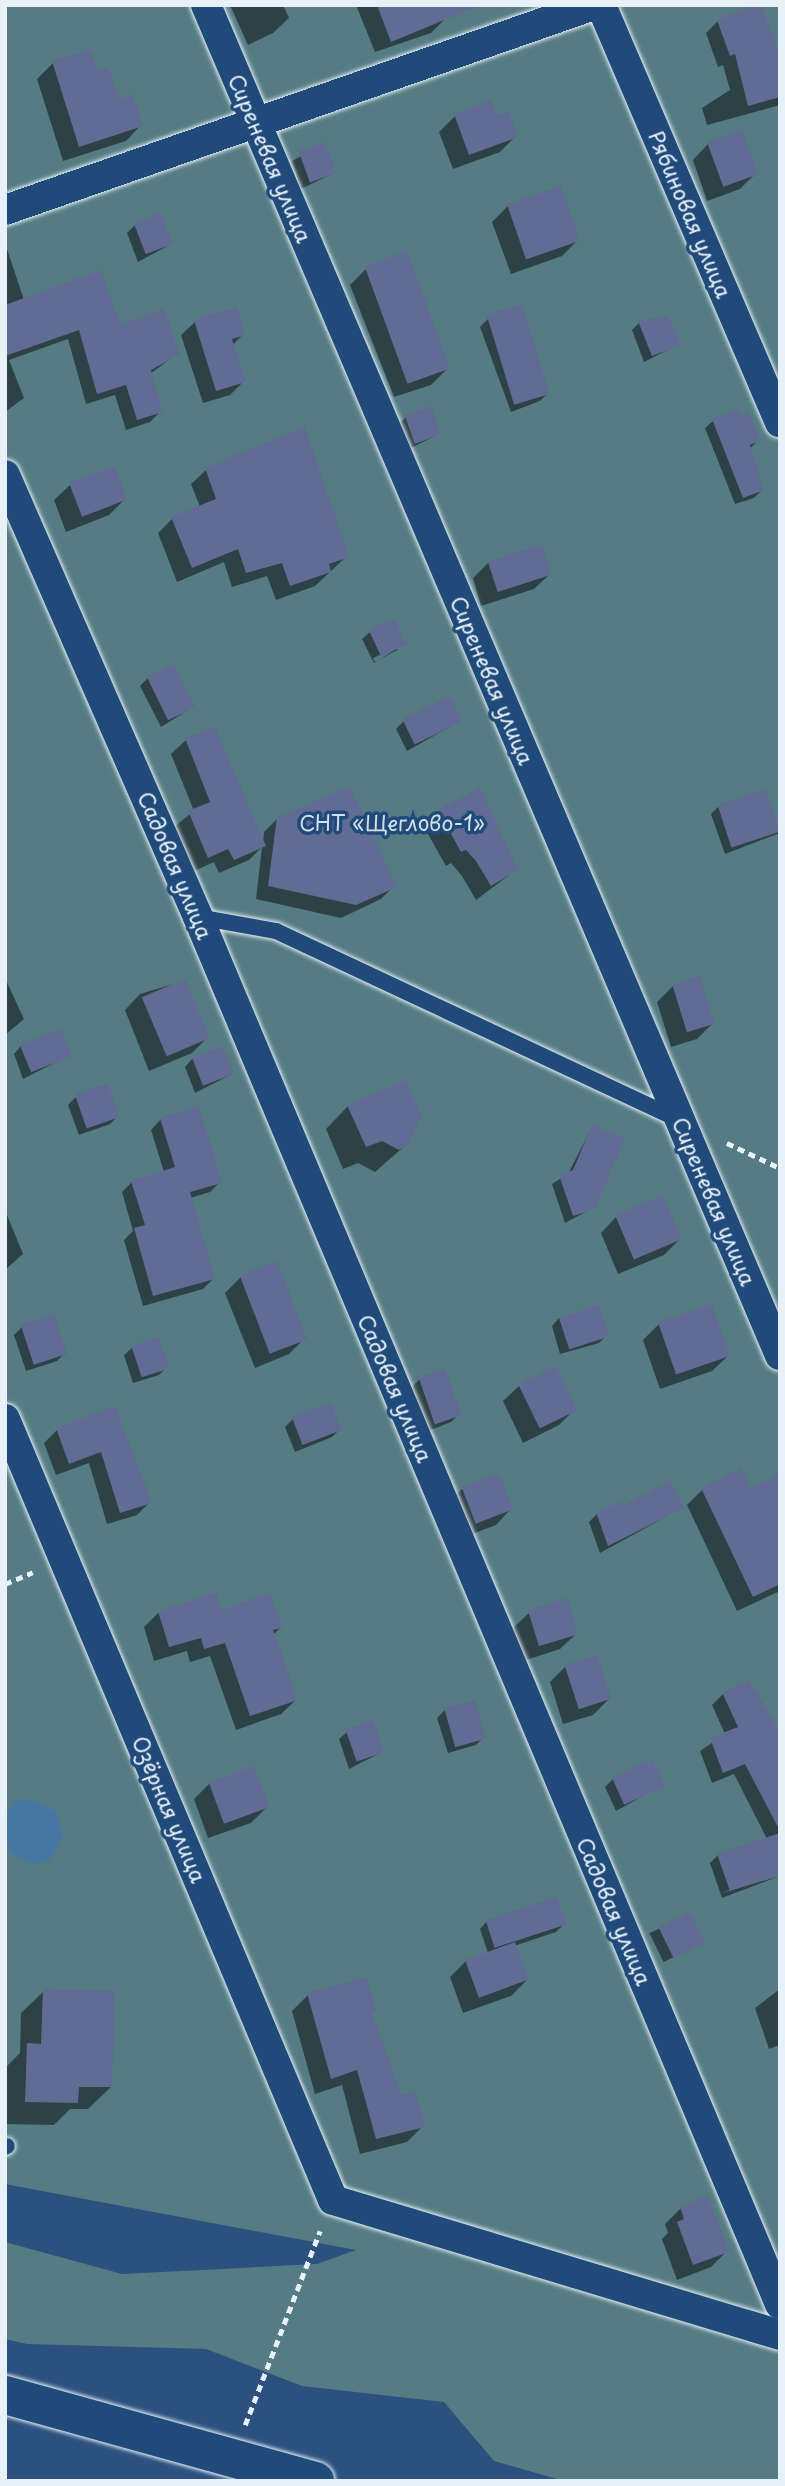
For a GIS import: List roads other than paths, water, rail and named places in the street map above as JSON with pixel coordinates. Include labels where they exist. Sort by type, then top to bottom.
[{"type":"main road","points":[[5,2395],[315,2481]]},
{"type":"street","name":"Сиреневая улица","points":[[206,5],[780,1355]]},
{"type":"street","points":[[5,210],[594,5]]},
{"type":"street","name":"Рябиновая улица","points":[[601,5],[780,422]]},
{"type":"street","name":"Садовая улица","points":[[5,475],[198,916],[780,2304]]},
{"type":"street","name":"Озёрная улица","points":[[5,1419],[333,2200],[780,2335]]},
{"type":"lane","points":[[198,916],[276,931],[682,1121]]},
{"type":"water","points":[[33,1800],[57,1812],[63,1836],[50,1860],[32,1864],[10,1853],[5,1819],[14,1801]]},
{"type":"park label","name":"СНТ «Щеглово-1»","points":[[392,822]]}]
